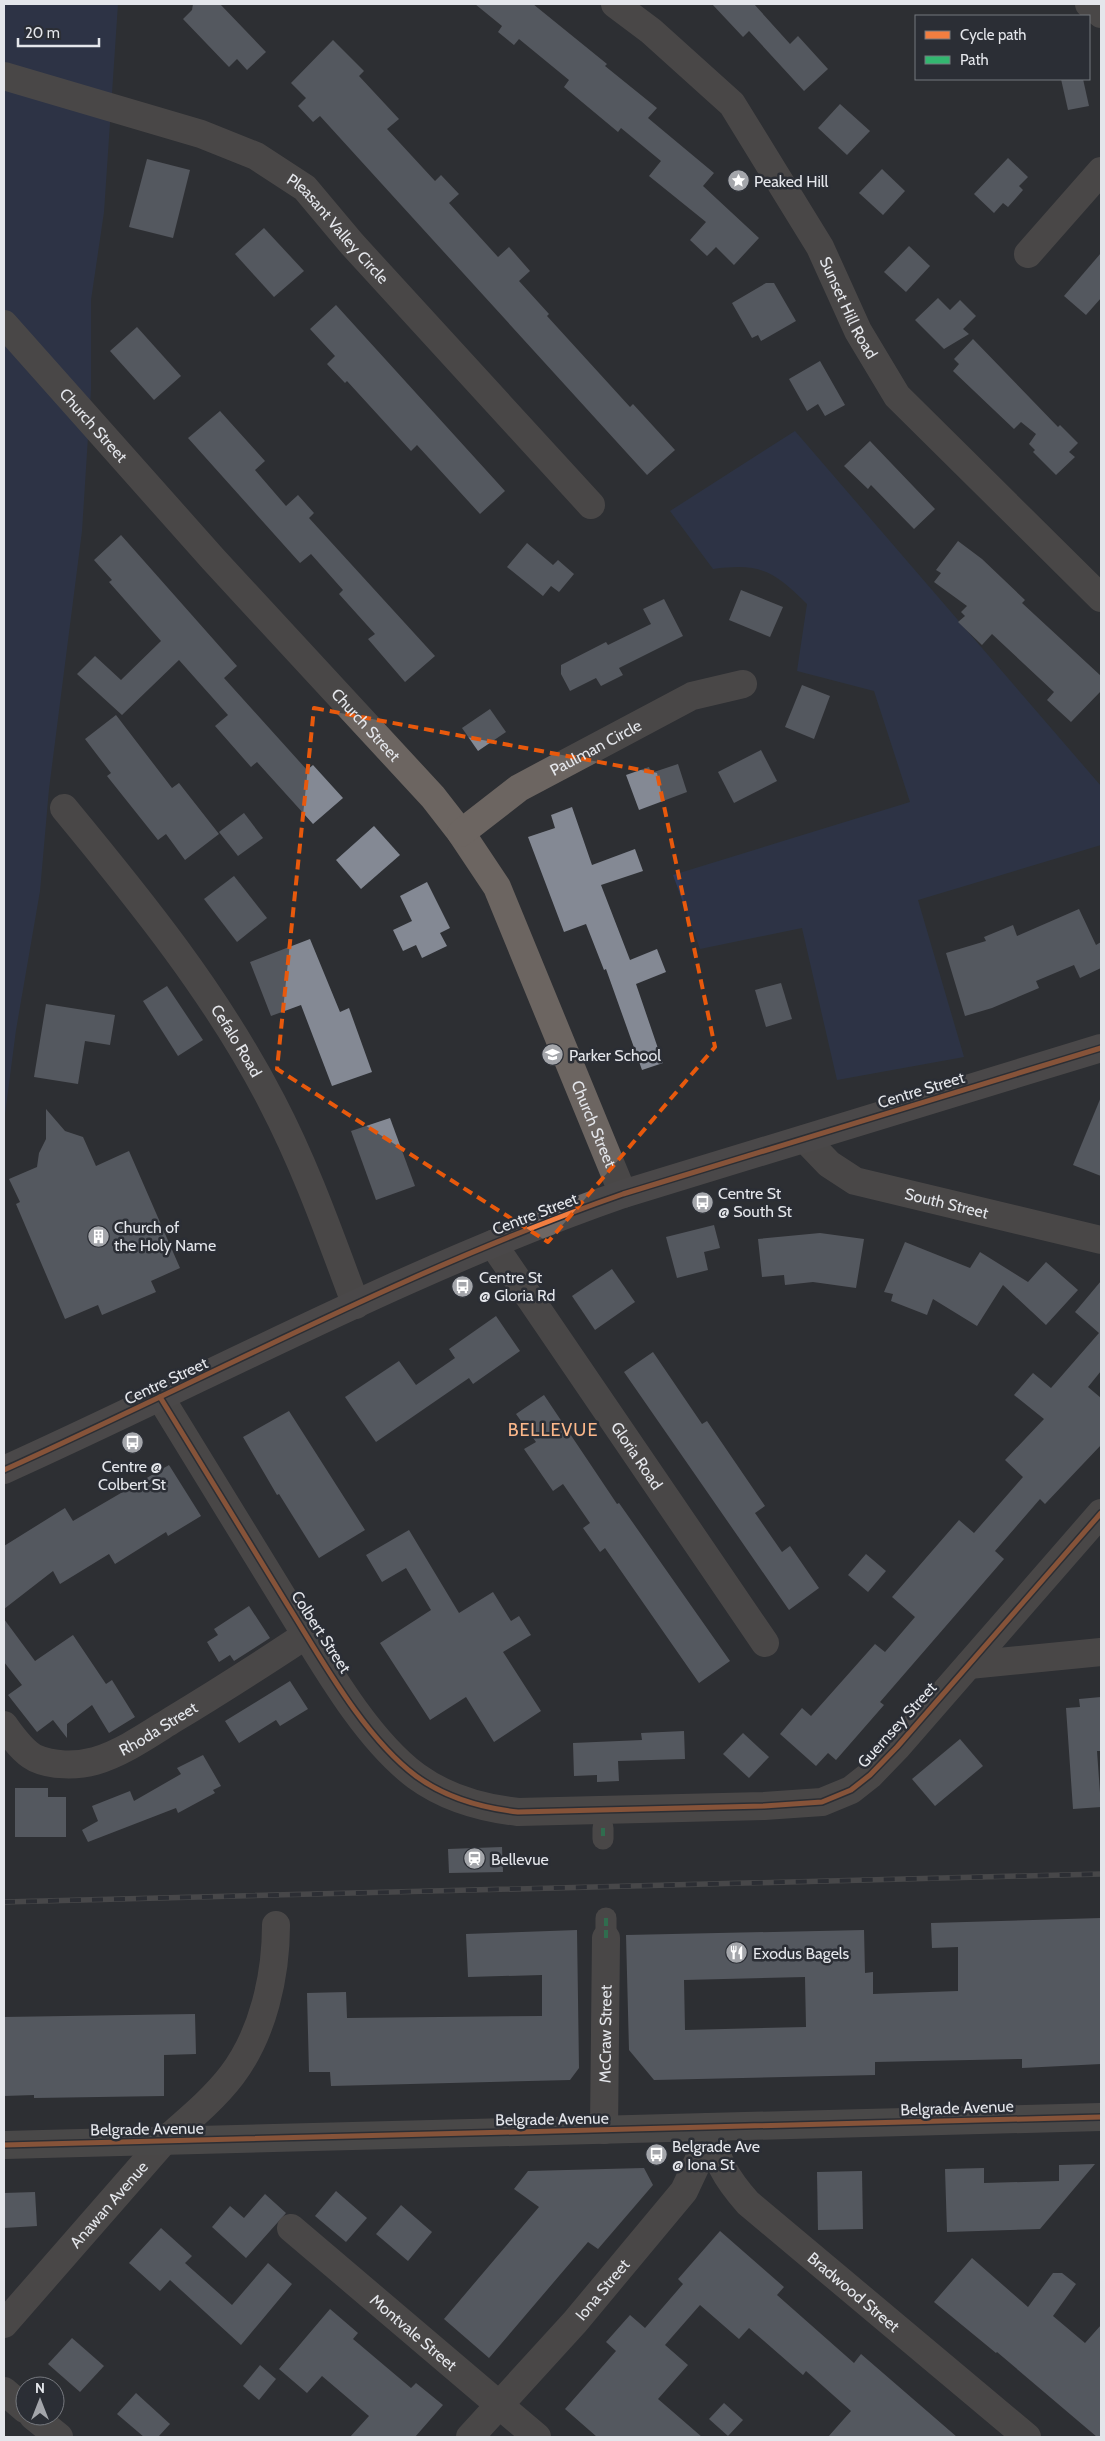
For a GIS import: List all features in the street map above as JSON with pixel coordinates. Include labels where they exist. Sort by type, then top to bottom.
[{"type":"main road","name":"Centre Street","points":[[4,1470],[356,1305],[493,1244],[623,1194],[1101,1048]]},
{"type":"main road","name":"Belgrade Avenue","points":[[4,2145],[1101,2116]]},
{"type":"street","name":"Sunset Hill Road","points":[[615,4],[651,31],[732,104],[820,247],[858,331],[896,396],[1101,598]]},
{"type":"street","points":[[1088,4],[1101,14]]},
{"type":"street","name":"Pleasant Valley Circle","points":[[4,76],[201,134],[256,156],[305,188],[352,244],[591,505]]},
{"type":"street","points":[[1028,254],[1101,171]]},
{"type":"street","name":"Church Street","points":[[4,324],[213,559],[433,797],[461,834],[498,887],[623,1194]]},
{"type":"street","name":"Paulman Circle","points":[[461,834],[519,788],[675,705],[692,696],[743,684]]},
{"type":"street","name":"Cefalo Road","points":[[64,808],[146,908],[232,1032],[271,1100],[306,1171],[356,1305]]},
{"type":"street","name":"South Street","points":[[806,1139],[830,1164],[855,1181],[1101,1240]]},
{"type":"street","name":"Gloria Road","points":[[493,1244],[765,1643]]},
{"type":"street","name":"Colbert Street","points":[[160,1398],[306,1635],[368,1729],[402,1765],[432,1787],[480,1806],[518,1812]]},
{"type":"street","name":"Guernsey Street","points":[[518,1812],[764,1806],[822,1802],[851,1790],[870,1775],[969,1665],[1101,1513]]},
{"type":"street","name":"Rhoda Street","points":[[4,1725],[24,1749],[35,1758],[67,1764],[94,1761],[112,1754],[162,1726],[306,1635]]},
{"type":"street","points":[[969,1665],[1101,1652]]},
{"type":"street","name":"Anawan Avenue","points":[[4,2324],[163,2142],[216,2094],[233,2074],[259,2024],[274,1966],[276,1926]]},
{"type":"street","name":"McCraw Street","points":[[604,2130],[606,1928]]},
{"type":"street","name":"Iona Street","points":[[470,2437],[574,2322],[684,2191],[699,2159],[708,2127]]},
{"type":"street","name":"Bradwood Street","points":[[708,2127],[717,2159],[729,2182],[748,2203],[1027,2437]]},
{"type":"street","name":"Montvale Street","points":[[291,2228],[537,2437]]},
{"type":"street","points":[[4,2391],[15,2400]]},
{"type":"street","points":[[46,2426],[59,2437]]},
{"type":"highlighted area","points":[[314,708],[657,773],[715,1047],[548,1242],[277,1069]]},
{"type":"shaded area","points":[[4,4],[118,4],[104,212],[91,300],[91,390],[82,531],[49,789],[40,891],[16,1030],[4,1122]]},
{"type":"shaded area","points":[[795,431],[1101,786],[1101,845],[918,900],[964,1057],[837,1080],[802,928],[700,949],[673,875],[910,802],[874,691],[797,671],[807,604],[785,583],[765,571],[743,567],[713,569],[670,511]]},
{"type":"building","points":[[193,4],[220,4],[266,52],[247,70],[237,59],[229,67],[183,19],[192,10]]},
{"type":"building","points":[[475,4],[533,4],[607,64],[605,66],[657,108],[648,118],[714,173],[703,186],[759,238],[734,265],[716,247],[707,256],[690,240],[706,222],[649,176],[661,161],[621,128],[618,132],[564,87],[569,80],[519,39],[514,45],[498,32],[502,26]]},
{"type":"building","points":[[712,4],[754,4],[790,44],[798,36],[828,69],[804,91],[749,31],[743,37]]},
{"type":"building","points":[[333,40],[364,71],[359,76],[399,119],[387,129],[435,181],[441,175],[459,194],[449,203],[498,257],[509,247],[530,271],[519,281],[549,314],[547,316],[630,407],[633,404],[675,450],[647,475],[320,116],[313,122],[298,106],[306,98],[291,83]]},
{"type":"building","points":[[1061,80],[1083,80],[1089,106],[1068,110]]},
{"type":"building","points":[[840,104],[870,131],[847,155],[818,128]]},
{"type":"building","points":[[1008,158],[1028,177],[1019,186],[1023,190],[1008,207],[1003,203],[994,213],[974,194]]},
{"type":"building","points":[[147,159],[190,170],[173,238],[129,227]]},
{"type":"building","points":[[882,169],[905,191],[883,215],[859,193]]},
{"type":"building","points":[[264,228],[304,271],[274,297],[235,254]]},
{"type":"building","points":[[909,246],[930,266],[906,292],[884,272]]},
{"type":"building","points":[[1101,253],[1101,298],[1086,315],[1064,296]]},
{"type":"building","points":[[766,283],[774,283],[796,321],[761,341],[758,335],[752,338],[732,303]]},
{"type":"building","points":[[938,298],[950,310],[960,300],[976,316],[963,329],[969,334],[944,349],[915,320]]},
{"type":"building","points":[[336,305],[505,491],[480,514],[417,445],[411,451],[347,381],[345,383],[327,364],[335,356],[310,329]]},
{"type":"building","points":[[137,327],[181,376],[154,400],[110,351]]},
{"type":"building","points":[[973,339],[1058,427],[1060,425],[1078,443],[1069,452],[1075,457],[1056,475],[1033,452],[1035,450],[1029,444],[1036,434],[1021,422],[1014,429],[953,371],[959,364],[954,359]]},
{"type":"building","points":[[820,361],[845,405],[825,416],[818,404],[807,411],[789,379]]},
{"type":"building","points":[[220,411],[265,461],[255,470],[286,506],[298,495],[314,513],[309,518],[435,656],[405,682],[368,639],[375,634],[339,594],[343,590],[311,554],[300,563],[188,438]]},
{"type":"building","points":[[870,441],[935,509],[914,529],[871,485],[868,489],[844,466]]},
{"type":"building","points":[[121,535],[237,666],[224,678],[307,770],[313,765],[343,798],[313,824],[257,762],[251,767],[215,726],[228,715],[179,660],[122,715],[77,674],[95,656],[121,680],[161,641],[109,582],[112,580],[94,560]]},
{"type":"building","points":[[958,541],[982,559],[1025,600],[1022,603],[1101,676],[1101,691],[1071,722],[1047,700],[1054,692],[992,634],[982,645],[958,622],[965,616],[961,612],[967,606],[934,582],[941,573],[936,570]]},
{"type":"building","points":[[527,543],[553,565],[558,560],[574,574],[559,592],[551,586],[543,596],[507,567]]},
{"type":"building","points":[[741,590],[783,607],[770,637],[729,620]]},
{"type":"building","points":[[664,599],[683,636],[619,668],[623,675],[601,686],[596,678],[570,691],[561,674],[561,665],[606,642],[608,645],[651,624],[643,609]]},
{"type":"building","points":[[802,685],[830,696],[814,739],[785,727]]},
{"type":"building","points":[[490,709],[506,732],[478,751],[462,728]]},
{"type":"building","points":[[116,715],[172,788],[179,783],[219,834],[185,860],[166,834],[158,840],[107,776],[111,773],[85,739]]},
{"type":"building","points":[[761,750],[777,781],[734,803],[718,772]]},
{"type":"building","points":[[678,764],[687,792],[639,810],[626,775],[649,767],[651,773]]},
{"type":"building","points":[[572,807],[592,865],[635,849],[643,871],[601,885],[630,960],[657,949],[666,972],[636,984],[663,1063],[642,1070],[606,969],[604,970],[586,924],[564,932],[528,837],[555,828],[551,815]]},
{"type":"building","points":[[244,813],[263,838],[238,856],[219,832]]},
{"type":"building","points":[[374,826],[400,855],[361,889],[336,860]]},
{"type":"building","points":[[234,876],[267,918],[237,942],[204,899]]},
{"type":"building","points":[[427,882],[450,928],[440,933],[447,946],[422,958],[416,945],[403,951],[393,930],[412,921],[400,896]]},
{"type":"building","points":[[1079,909],[1096,945],[1101,942],[1101,968],[1080,978],[1074,965],[1036,981],[1039,988],[992,1008],[965,1016],[946,953],[986,941],[984,937],[1013,925],[1017,936]]},
{"type":"building","points":[[310,939],[340,1012],[349,1008],[372,1072],[332,1086],[301,1005],[271,1016],[250,962]]},
{"type":"building","points":[[781,983],[792,1019],[766,1027],[755,990]]},
{"type":"building","points":[[167,986],[203,1040],[178,1056],[143,1001]]},
{"type":"building","points":[[46,1004],[115,1015],[110,1045],[85,1041],[78,1084],[34,1077]]},
{"type":"building","points":[[1101,1097],[1101,1176],[1073,1165]]},
{"type":"building","name":"Church of the Holy Name","points":[[46,1109],[65,1131],[83,1137],[96,1166],[129,1151],[180,1268],[151,1281],[156,1292],[102,1315],[98,1305],[65,1319],[16,1204],[20,1202],[9,1179],[37,1167],[39,1153],[46,1139]]},
{"type":"building","points":[[390,1118],[415,1186],[376,1200],[351,1131]]},
{"type":"building","points":[[714,1225],[720,1248],[704,1252],[708,1270],[677,1278],[666,1237]]},
{"type":"building","points":[[820,1233],[864,1239],[856,1288],[813,1282],[785,1285],[784,1275],[762,1277],[758,1239]]},
{"type":"building","points":[[905,1242],[970,1268],[980,1252],[1028,1282],[1046,1262],[1078,1290],[1046,1325],[1003,1285],[977,1326],[933,1299],[927,1315],[891,1301],[893,1294],[884,1292]]},
{"type":"building","points":[[612,1269],[635,1302],[595,1330],[572,1296]]},
{"type":"building","points":[[1101,1281],[1101,1371],[1088,1387],[1101,1398],[1101,1445],[1045,1504],[1040,1499],[995,1551],[1004,1559],[880,1702],[884,1705],[836,1760],[828,1753],[816,1766],[780,1734],[802,1708],[811,1716],[875,1644],[885,1652],[915,1617],[892,1597],[959,1520],[974,1533],[1023,1477],[1005,1460],[1044,1419],[1014,1395],[1033,1373],[1051,1388],[1099,1333],[1075,1312]]},
{"type":"building","points":[[496,1316],[520,1351],[473,1384],[469,1378],[376,1442],[345,1397],[399,1361],[416,1385],[455,1358],[449,1349]]},
{"type":"building","points":[[653,1352],[702,1424],[707,1421],[765,1506],[755,1513],[782,1552],[790,1546],[819,1588],[789,1610],[624,1372]]},
{"type":"building","points":[[544,1395],[617,1504],[619,1503],[730,1661],[699,1683],[605,1548],[600,1552],[583,1528],[590,1523],[563,1484],[553,1491],[524,1449],[536,1442],[516,1414]]},
{"type":"building","points":[[289,1411],[365,1530],[319,1558],[279,1494],[277,1495],[243,1437]]},
{"type":"building","points":[[169,1465],[201,1516],[168,1536],[166,1532],[115,1564],[109,1554],[60,1584],[53,1571],[4,1609],[4,1546],[65,1508],[73,1521]]},
{"type":"building","points":[[409,1530],[459,1613],[493,1592],[511,1621],[519,1616],[531,1635],[503,1652],[541,1711],[494,1742],[466,1697],[430,1720],[380,1643],[431,1610],[406,1568],[382,1582],[366,1555]]},
{"type":"building","points":[[866,1554],[886,1571],[868,1592],[848,1575]]},
{"type":"building","points":[[249,1606],[270,1638],[234,1661],[230,1655],[219,1662],[207,1642],[218,1635],[214,1629]]},
{"type":"building","points":[[4,1619],[35,1661],[73,1635],[106,1684],[112,1680],[135,1717],[109,1733],[92,1705],[67,1724],[67,1738],[53,1720],[37,1732],[8,1695],[22,1685],[4,1662]]},
{"type":"building","points":[[290,1681],[308,1709],[280,1726],[276,1720],[239,1743],[225,1721]]},
{"type":"building","points":[[1101,1697],[1101,1751],[1097,1751],[1101,1807],[1073,1809],[1066,1708],[1080,1707],[1079,1699]]},
{"type":"building","points":[[684,1731],[685,1759],[618,1761],[619,1781],[597,1782],[597,1775],[574,1776],[573,1743],[642,1740],[641,1733]]},
{"type":"building","points":[[743,1733],[769,1757],[749,1778],[723,1754]]},
{"type":"building","points":[[960,1739],[983,1766],[935,1806],[912,1779]]},
{"type":"building","points":[[203,1755],[221,1786],[213,1790],[215,1793],[178,1813],[176,1808],[88,1842],[82,1830],[98,1821],[92,1806],[130,1791],[134,1801],[181,1774],[177,1768]]},
{"type":"building","points":[[15,1788],[48,1788],[48,1797],[66,1797],[66,1837],[15,1837]]},
{"type":"building","points":[[502,1847],[503,1872],[449,1873],[448,1849]]},
{"type":"building","points":[[1101,1918],[1101,2064],[1022,2068],[1022,2059],[875,2062],[875,2075],[654,2080],[629,2050],[626,1935],[864,1930],[865,1973],[873,1972],[873,1994],[958,1991],[958,1947],[932,1948],[931,1923]],"holes":[[[805,1977],[806,2027],[685,2030],[684,1980]]]},
{"type":"building","points":[[577,1930],[579,2068],[570,2080],[331,2086],[330,2072],[309,2072],[307,1993],[346,1992],[347,2018],[542,2016],[542,1975],[468,1977],[466,1934]]},
{"type":"building","points":[[195,2014],[196,2054],[164,2055],[164,2096],[34,2098],[34,2095],[4,2096],[4,2017]]},
{"type":"building","points":[[1095,2164],[1040,2229],[947,2232],[945,2169],[984,2168],[984,2183],[1059,2181],[1059,2165]]},
{"type":"building","points":[[644,2168],[653,2185],[598,2249],[588,2242],[489,2358],[444,2319],[539,2207],[514,2189],[528,2171]]},
{"type":"building","points":[[862,2171],[863,2229],[818,2230],[817,2172]]},
{"type":"building","points":[[336,2191],[367,2218],[346,2242],[315,2216]]},
{"type":"building","points":[[35,2192],[37,2226],[4,2228],[4,2193]]},
{"type":"building","points":[[265,2194],[286,2213],[246,2258],[212,2227],[230,2206],[244,2218]]},
{"type":"building","points":[[401,2205],[432,2232],[408,2261],[376,2234]]},
{"type":"building","points":[[161,2228],[192,2256],[185,2263],[232,2305],[268,2263],[292,2284],[241,2345],[170,2280],[160,2291],[129,2263]]},
{"type":"building","points":[[720,2231],[784,2287],[777,2295],[854,2363],[861,2354],[957,2437],[828,2437],[851,2411],[806,2371],[803,2375],[749,2328],[739,2339],[700,2305],[665,2345],[688,2365],[658,2399],[702,2437],[597,2437],[565,2409],[616,2351],[606,2342],[630,2315],[645,2328],[683,2284],[678,2279]]},
{"type":"building","points":[[972,2258],[1028,2307],[1053,2273],[1062,2273],[1076,2284],[1053,2316],[1085,2343],[1101,2325],[1101,2437],[1097,2437],[997,2352],[934,2302]]},
{"type":"building","points":[[330,2309],[358,2333],[353,2339],[411,2388],[416,2383],[443,2405],[415,2437],[350,2437],[369,2416],[322,2376],[307,2393],[279,2369]]},
{"type":"building","points":[[72,2338],[104,2366],[80,2392],[65,2379],[65,2376],[62,2376],[48,2364]]},
{"type":"building","points":[[260,2365],[276,2379],[259,2400],[243,2386]]},
{"type":"building","points":[[136,2393],[170,2424],[158,2437],[144,2437],[117,2414]]},
{"type":"building","points":[[724,2403],[743,2420],[728,2436],[709,2419]]},
{"type":"railway","points":[[4,1902],[1101,1874]]},
{"type":"marked path","points":[[603,1828],[603,1839]]},
{"type":"marked path","points":[[606,1918],[606,1938]]},
{"type":"cycle path","points":[[4,1470],[388,1289],[544,1223],[623,1194],[1101,1048]]},
{"type":"cycle path","points":[[160,1397],[329,1673],[379,1741],[397,1760],[428,1784],[465,1801],[491,1808],[518,1812],[764,1806],[822,1802],[851,1790],[870,1775],[897,1747],[1101,1513]]},
{"type":"cycle path","points":[[4,2145],[1101,2117]]},
{"type":"place","name":"Peaked Hill","points":[[738,181]]},
{"type":"place","name":"Parker School","points":[[553,1055]]},
{"type":"place","name":"Centre St @ South St","points":[[702,1202]]},
{"type":"place","name":"Church of the Holy Name","points":[[98,1236]]},
{"type":"place","name":"Centre St @ Gloria Rd","points":[[463,1286]]},
{"type":"place","name":"Centre @ Colbert St","points":[[132,1442]]},
{"type":"place","name":"Bellevue","points":[[475,1859]]},
{"type":"place","name":"Exodus Bagels","points":[[737,1953]]},
{"type":"place","name":"Belgrade Ave @ Iona St","points":[[656,2155]]},
{"type":"district","name":"BELLEVUE","points":[[553,1430]]}]
